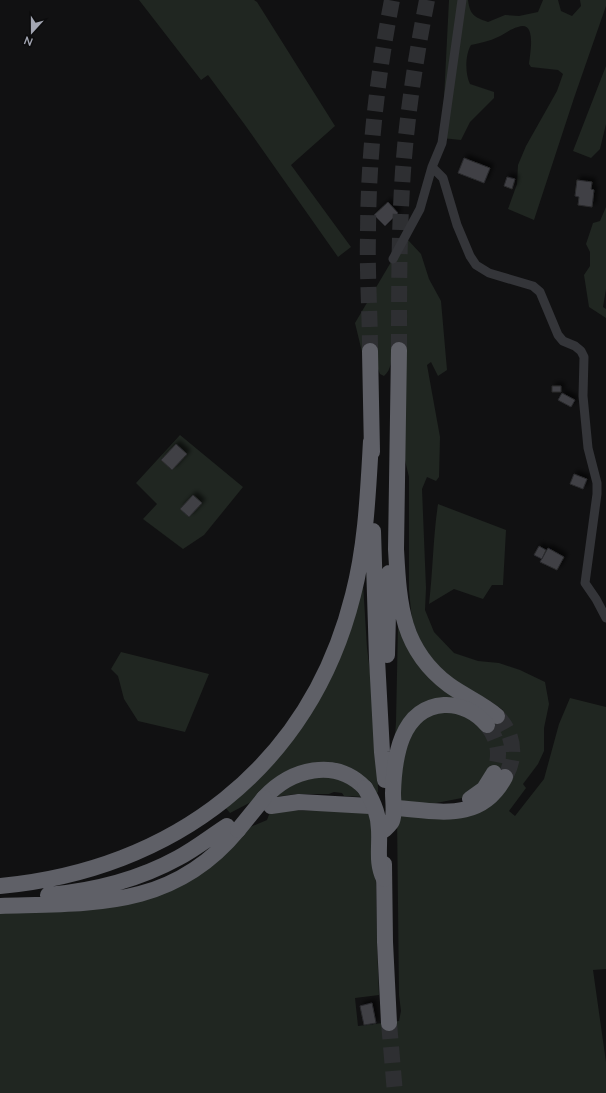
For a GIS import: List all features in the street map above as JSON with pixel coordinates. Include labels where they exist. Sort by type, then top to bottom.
[{"type":"highway","points":[[384,830],[392,820],[394,770],[398,747],[405,731],[415,719],[432,708],[452,705],[492,720],[435,674],[419,655],[409,637],[402,613],[396,549],[396,469],[399,350]]},
{"type":"highway","points":[[370,351],[376,627],[382,752],[385,780]]},
{"type":"highway","points":[[0,886],[44,880],[80,872],[126,858],[157,844],[198,820],[230,796],[256,771],[279,745],[303,713],[320,683],[335,653],[347,617],[362,550],[371,441]]},
{"type":"highway","points":[[389,1023],[387,995],[384,830],[387,752],[388,606],[396,469]]},
{"type":"highway","points":[[0,899],[89,889],[145,874],[173,861],[232,828],[267,802],[277,786],[289,778],[318,769],[342,772],[356,780],[364,788],[374,803],[378,820],[379,868],[384,879]]},
{"type":"highway","points":[[396,808],[449,812],[477,806],[495,792],[500,775]]},
{"type":"highway","points":[[267,802],[299,802],[370,806]]},
{"type":"highway","points":[[0,906],[103,901],[128,898],[153,891],[177,881],[202,865],[218,852],[232,828]]},
{"type":"highway","points":[[0,892],[118,882]]},
{"type":"street","points":[[393,259],[420,209],[432,167],[442,143],[462,0]]},
{"type":"street","points":[[432,167],[443,178],[457,225],[470,256],[476,265],[490,273],[533,286],[540,292],[558,335],[563,341],[575,346],[581,351],[584,357],[582,396],[588,448],[597,483],[596,502],[585,583],[596,599],[606,618]]},
{"type":"shaded area","points":[[139,0],[254,0],[257,2],[335,126],[291,165],[351,247],[338,257],[208,75],[201,80]]},
{"type":"shaded area","points":[[449,0],[468,0],[470,9],[474,15],[479,19],[488,22],[505,15],[519,16],[538,12],[543,0],[558,0],[561,11],[572,16],[581,6],[580,0],[606,0],[606,6],[534,220],[508,209],[517,184],[518,165],[526,146],[557,91],[563,74],[558,70],[531,67],[529,64],[531,46],[530,33],[528,28],[524,26],[512,29],[492,40],[471,45],[466,64],[468,80],[470,84],[494,92],[494,98],[470,122],[461,140],[442,138]]},
{"type":"shaded area","points":[[606,66],[606,124],[600,149],[591,158],[573,151]]},
{"type":"shaded area","points":[[606,207],[606,289],[603,307],[606,309],[606,318],[589,307],[584,275],[590,266],[590,252],[586,244],[593,223],[600,221]]},
{"type":"shaded area","points":[[404,240],[408,240],[421,254],[429,279],[441,301],[447,370],[438,376],[431,362],[427,365],[440,437],[439,477],[436,481],[427,477],[422,489],[426,588],[425,610],[434,632],[454,653],[478,661],[499,663],[520,670],[545,682],[549,704],[544,728],[544,751],[538,764],[523,784],[526,788],[509,811],[515,816],[544,779],[559,724],[570,698],[606,707],[606,969],[593,970],[606,1062],[606,1093],[0,1093],[0,910],[129,902],[243,830],[267,820],[270,812],[284,810],[372,812],[375,827],[379,995],[355,998],[358,1026],[399,1021],[401,1011],[399,995],[397,814],[456,817],[467,797],[431,804],[396,801],[397,770],[417,724],[438,711],[500,714],[503,710],[487,699],[455,682],[442,670],[423,647],[412,620],[409,591],[409,477],[403,452],[392,350],[390,367],[384,376],[380,374],[371,351],[362,352],[355,323]]},
{"type":"shaded area","points":[[180,435],[243,487],[204,535],[183,549],[143,519],[157,504],[136,483]]},
{"type":"shaded area","points":[[438,504],[506,530],[503,585],[492,585],[483,599],[454,589],[429,604]]},
{"type":"shaded area","points":[[363,583],[367,648],[377,728],[378,792],[377,793],[340,767],[257,799],[230,813],[224,806],[277,755]]},
{"type":"shaded area","points":[[398,625],[459,698],[395,736],[396,722]]},
{"type":"shaded area","points":[[121,652],[209,674],[185,732],[138,721],[124,699],[118,676],[111,669]]},
{"type":"shaded area","points":[[308,776],[341,778],[365,797],[344,796],[342,793],[334,792],[329,794],[296,794],[274,797]]},
{"type":"building","points":[[464,158],[490,168],[484,183],[458,173]]},
{"type":"building","points":[[507,177],[515,179],[512,189],[504,186]]},
{"type":"building","points":[[577,180],[592,182],[591,189],[594,190],[592,207],[578,205],[579,197],[575,196]]},
{"type":"building","points":[[388,202],[398,213],[385,226],[374,215]]},
{"type":"building","points":[[552,386],[561,386],[561,392],[552,392]]},
{"type":"building","points":[[562,393],[575,400],[571,407],[558,400]]},
{"type":"building","points":[[176,444],[187,454],[172,470],[161,460]]},
{"type":"building","points":[[574,474],[587,479],[583,489],[570,484]]},
{"type":"building","points":[[193,495],[202,503],[189,517],[180,509]]},
{"type":"building","points":[[539,546],[546,550],[542,559],[534,555]]},
{"type":"building","points":[[548,548],[564,557],[557,570],[540,562]]},
{"type":"building","points":[[372,1003],[376,1023],[364,1025],[360,1006]]},
{"type":"tunnel","points":[[370,351],[368,206],[374,117],[392,0]]},
{"type":"tunnel","points":[[399,350],[400,238],[403,171],[412,85],[427,0]]},
{"type":"tunnel","points":[[497,716],[507,730],[512,745],[511,761],[505,777]]},
{"type":"tunnel","points":[[487,725],[494,736],[498,748],[498,760],[494,773]]},
{"type":"tunnel","points":[[389,1023],[395,1093]]}]
